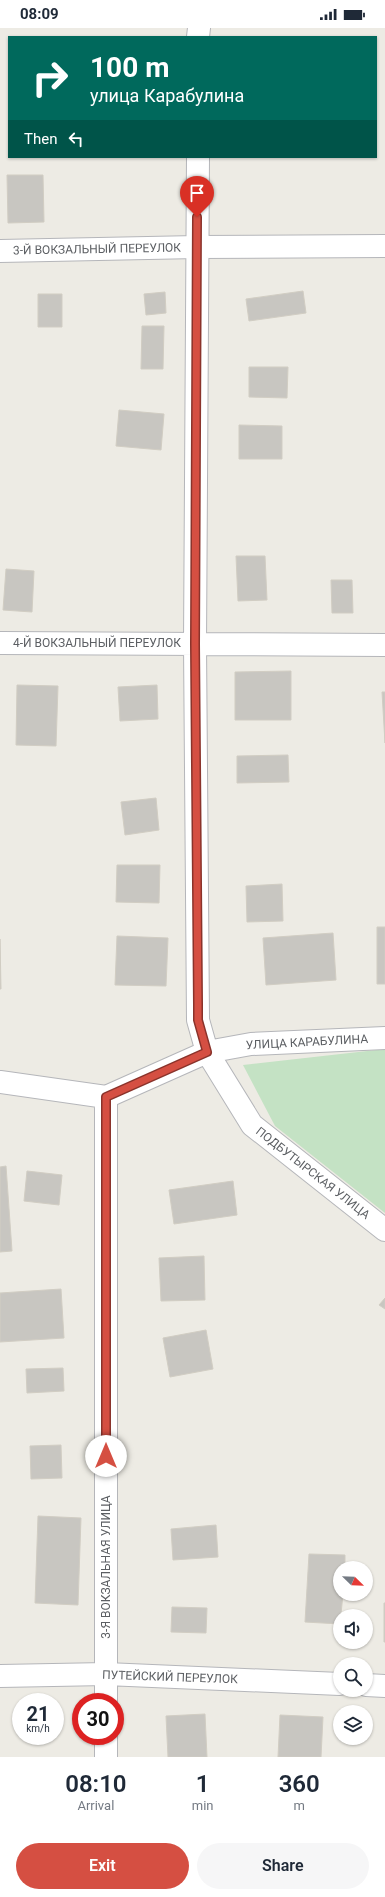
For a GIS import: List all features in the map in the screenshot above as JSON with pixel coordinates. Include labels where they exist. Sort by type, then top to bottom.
[{"type":"street","points":[[198,158],[195,644],[198,1020],[207,1052]]},
{"type":"street","name":"3-Й ВОКЗАЛЬНЫЙ ПЕРЕУЛОК","points":[[0,251],[197,247],[385,246]]},
{"type":"street","name":"4-Й ВОКЗАЛЬНЫЙ ПЕРЕУЛОК","points":[[0,643],[385,645]]},
{"type":"street","name":"УЛИЦА КАРАБУЛИНА","points":[[106,1097],[207,1052],[251,1044],[385,1038]]},
{"type":"street","name":"ПОДБУТЫРСКАЯ УЛИЦА","points":[[207,1052],[252,1125],[385,1230]]},
{"type":"street","points":[[0,1082],[106,1097]]},
{"type":"street","name":"3-Я ВОКЗАЛЬНАЯ УЛИЦА","points":[[106,1097],[106,1693]]},
{"type":"street","name":"ПУТЕЙСКИЙ ПЕРЕУЛОК","points":[[0,1676],[106,1674],[333,1684]]},
{"type":"street","points":[[373,1686],[385,1686]]},
{"type":"street","points":[[106,1745],[106,1757]]},
{"type":"green space","points":[[385,1049],[385,1213],[275,1126],[243,1065]]},
{"type":"building","points":[[7,175],[43,175],[44,222],[8,223]]},
{"type":"building","points":[[303,291],[306,313],[249,321],[246,299]]},
{"type":"building","points":[[165,292],[166,313],[146,315],[144,294]]},
{"type":"building","points":[[38,294],[62,294],[62,327],[38,327]]},
{"type":"building","points":[[142,326],[164,326],[163,369],[141,369]]},
{"type":"building","points":[[249,367],[288,367],[287,398],[249,397]]},
{"type":"building","points":[[119,410],[164,414],[161,450],[116,446]]},
{"type":"building","points":[[239,425],[282,426],[282,459],[239,459]]},
{"type":"building","points":[[236,556],[265,556],[267,600],[238,601]]},
{"type":"building","points":[[6,569],[34,571],[32,612],[3,610]]},
{"type":"building","points":[[331,580],[352,580],[353,613],[332,613]]},
{"type":"building","points":[[291,671],[291,720],[235,720],[235,672]]},
{"type":"building","points":[[17,685],[58,686],[56,746],[16,745]]},
{"type":"building","points":[[157,685],[158,719],[120,721],[118,687]]},
{"type":"building","points":[[382,692],[385,692],[385,743]]},
{"type":"building","points":[[288,755],[289,782],[237,783],[237,756]]},
{"type":"building","points":[[156,798],[159,830],[125,835],[121,802]]},
{"type":"building","points":[[117,865],[160,865],[159,903],[116,902]]},
{"type":"building","points":[[282,884],[283,921],[247,922],[246,886]]},
{"type":"building","points":[[377,927],[385,927],[385,984],[377,984]]},
{"type":"building","points":[[333,933],[336,980],[266,985],[263,938]]},
{"type":"building","points":[[117,936],[168,938],[166,986],[115,985]]},
{"type":"building","points":[[0,939],[1,989],[0,989]]},
{"type":"building","points":[[6,1166],[12,1251],[0,1252],[0,1167]]},
{"type":"building","points":[[27,1171],[62,1175],[59,1205],[24,1201]]},
{"type":"building","points":[[233,1181],[237,1215],[174,1224],[169,1190]]},
{"type":"building","points":[[204,1256],[205,1300],[161,1301],[159,1258]]},
{"type":"building","points":[[61,1289],[64,1338],[0,1342],[0,1293]]},
{"type":"building","points":[[385,1298],[385,1309],[379,1305]]},
{"type":"building","points":[[206,1330],[213,1369],[170,1377],[163,1338]]},
{"type":"building","points":[[63,1368],[64,1391],[27,1393],[26,1369]]},
{"type":"building","points":[[61,1445],[62,1478],[31,1479],[30,1446]]},
{"type":"building","points":[[38,1516],[81,1518],[78,1605],[35,1603]]},
{"type":"building","points":[[216,1525],[218,1557],[173,1560],[171,1529]]},
{"type":"building","points":[[309,1554],[345,1555],[345,1561],[333,1561],[333,1601],[342,1601],[342,1609],[333,1609],[333,1624],[305,1622]]},
{"type":"building","points":[[385,1603],[385,1642],[384,1642]]},
{"type":"building","points":[[172,1607],[207,1608],[206,1633],[171,1632]]},
{"type":"building","points":[[205,1714],[207,1757],[168,1757],[166,1716]]},
{"type":"building","points":[[280,1715],[323,1717],[321,1757],[278,1757]]},
{"type":"route","points":[[106,1456],[106,1097],[207,1052],[198,1020],[195,644],[197,217]]}]
